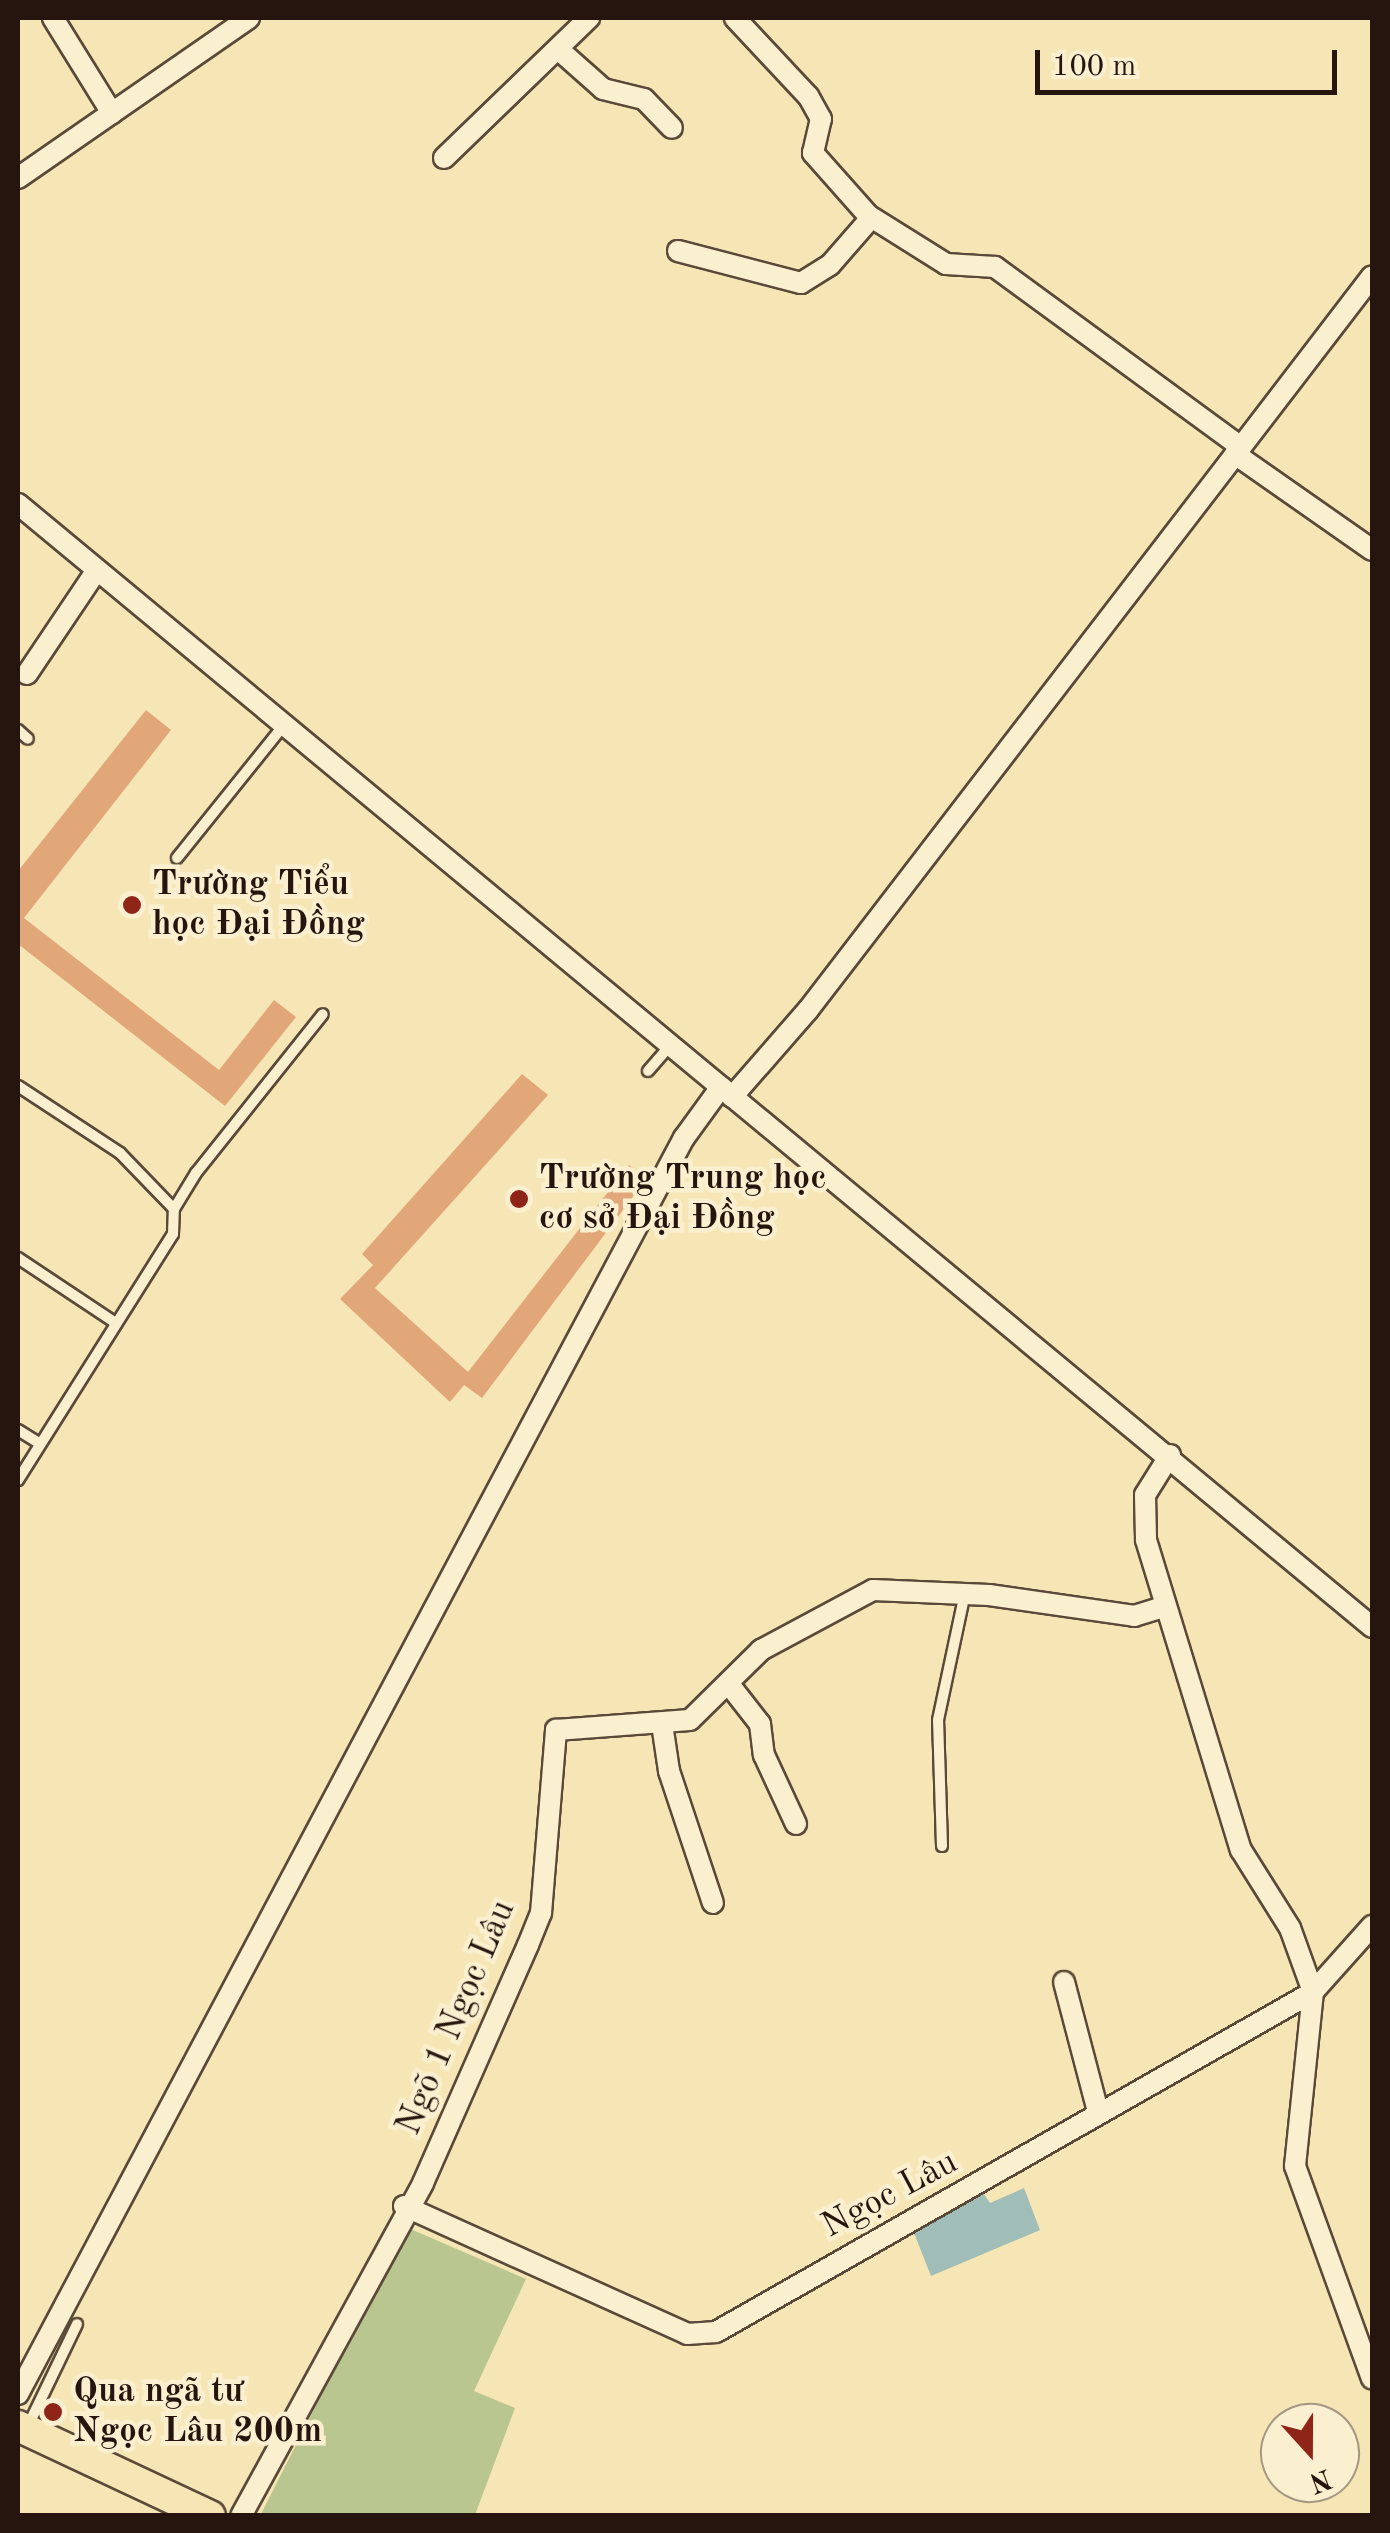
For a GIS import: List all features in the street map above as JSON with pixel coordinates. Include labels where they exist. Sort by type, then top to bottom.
[{"type":"main road","points":[[22,2428],[210,2516]]},
{"type":"street","points":[[53,18],[112,113]]},
{"type":"street","points":[[18,178],[249,18]]},
{"type":"street","points":[[444,158],[589,18]]},
{"type":"street","points":[[735,18],[808,96],[821,119],[813,152],[872,218],[946,264],[994,268],[1372,550]]},
{"type":"street","points":[[558,50],[603,89],[644,100],[672,128]]},
{"type":"street","points":[[678,251],[801,283],[830,265],[872,218]]},
{"type":"street","points":[[18,2394],[684,1138],[808,1010],[1372,276]]},
{"type":"street","points":[[18,504],[1170,1455],[1372,1627]]},
{"type":"street","points":[[27,674],[97,570]]},
{"type":"street","points":[[1170,1455],[1147,1487],[1143,1511],[1164,1607],[1242,1850],[1290,1928],[1314,1992],[1296,2166],[1372,2379]]},
{"type":"street","name":"Ngõ 1 Ngọc Lâu","points":[[404,2206],[423,2183],[541,1913],[556,1730],[662,1724],[706,1712],[761,1650],[819,1626],[857,1594],[883,1589],[964,1598],[989,1595],[1134,1616],[1164,1607]]},
{"type":"street","points":[[728,1683],[760,1724],[764,1754],[796,1824]]},
{"type":"street","points":[[662,1724],[669,1771],[713,1903]]},
{"type":"street","name":"Ngọc Lâu","points":[[404,2206],[701,2336],[1314,1992],[1372,1926]]},
{"type":"street","points":[[1064,1982],[1098,2112]]},
{"type":"street","points":[[241,2516],[404,2206]]},
{"type":"lane","points":[[177,858],[284,724]]},
{"type":"lane","points":[[18,730],[28,739]]},
{"type":"lane","points":[[18,1480],[174,1234],[174,1209],[323,1014]]},
{"type":"lane","points":[[648,1071],[671,1045]]},
{"type":"lane","points":[[20,1092],[120,1153],[174,1209]]},
{"type":"lane","points":[[18,1258],[116,1323]]},
{"type":"lane","points":[[18,1430],[40,1444]]},
{"type":"lane","points":[[942,1846],[938,1720],[964,1598]]},
{"type":"lane","points":[[22,2428],[77,2324]]},
{"type":"green space","points":[[406,2227],[526,2279],[474,2391],[515,2408],[475,2515],[260,2516]]},
{"type":"water","points":[[1024,2188],[1040,2230],[931,2276],[914,2233],[984,2194],[990,2203]]},
{"type":"building","points":[[146,710],[171,730],[24,918],[219,1070],[274,1000],[296,1017],[225,1106],[18,944],[18,871]]},
{"type":"building","points":[[522,1074],[548,1095],[375,1288],[468,1372],[629,1165],[647,1178],[482,1398],[464,1385],[450,1402],[340,1299],[373,1265],[362,1254]]},
{"type":"place","name":"Trường Tiểu học Đại Đồng","points":[[132,905]]},
{"type":"place","name":"Trường Trung học cơ sở Đại Đồng","points":[[519,1199]]},
{"type":"place","name":"Qua ngã tư Ngọc Lâu 200m","points":[[53,2412]]}]
